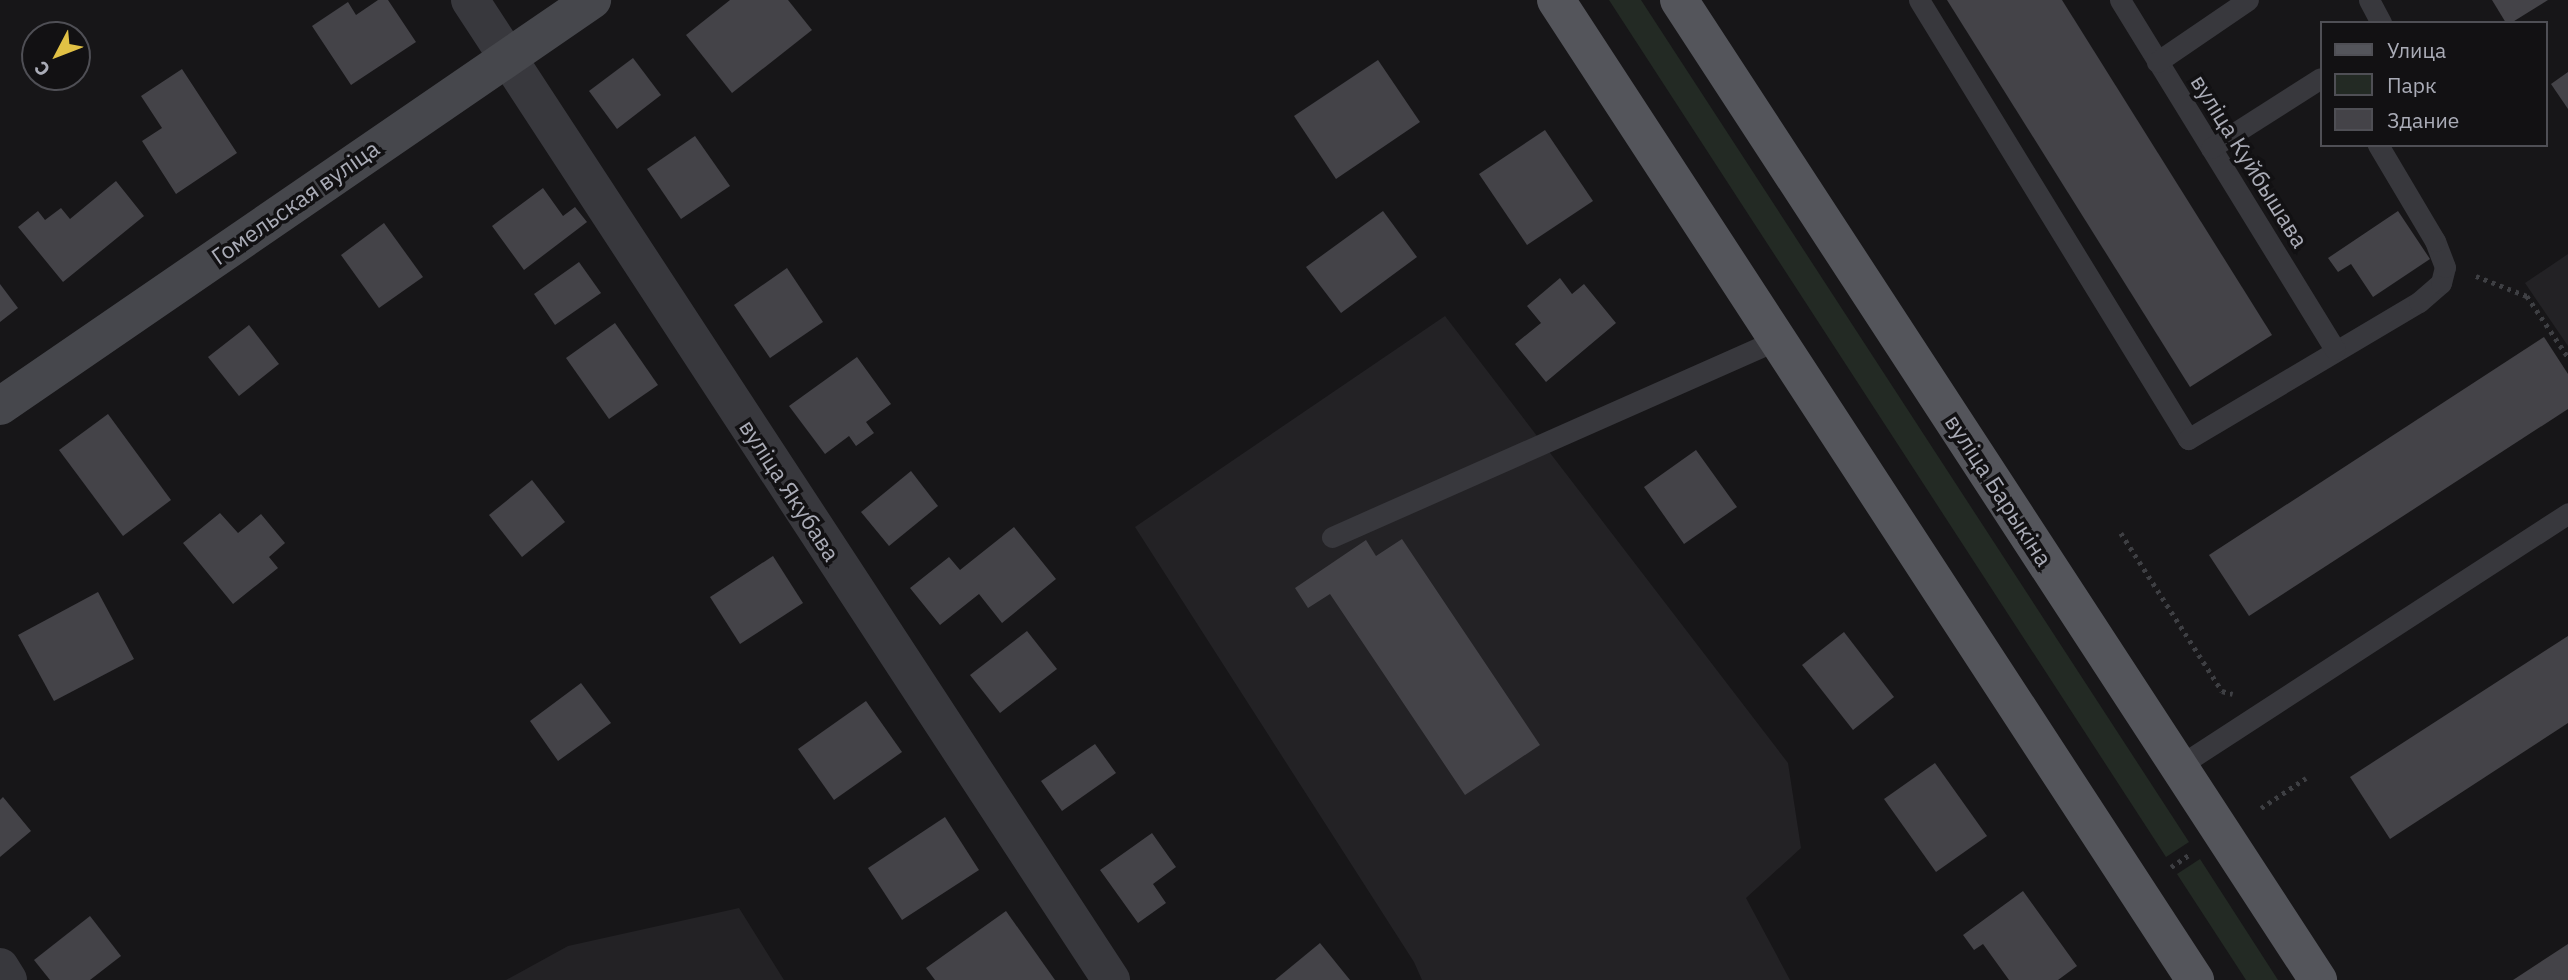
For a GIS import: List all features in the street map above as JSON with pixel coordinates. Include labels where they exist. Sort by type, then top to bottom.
[{"type":"main road","points":[[1556,0],[2195,980]]},
{"type":"main road","name":"вуліца Барыкіна","points":[[1679,0],[2318,980]]},
{"type":"street","name":"вуліца Якубава","points":[[470,0],[1111,980]]},
{"type":"street","name":"Гомельская вуліца","points":[[0,407],[506,56],[592,0]]},
{"type":"street","points":[[0,967],[8,980]]},
{"type":"lane","points":[[1919,0],[2188,439],[2335,349],[2419,302],[2441,284],[2445,267],[2435,241],[2379,147]]},
{"type":"lane","name":"вуліца Куйбышава","points":[[2119,0],[2335,349]]},
{"type":"lane","points":[[2157,62],[2248,0]]},
{"type":"lane","points":[[2370,0],[2380,21]]},
{"type":"lane","points":[[2211,148],[2320,79]]},
{"type":"lane","points":[[1332,537],[1777,340]]},
{"type":"lane","points":[[2179,766],[2568,513]]},
{"type":"path","points":[[2445,267],[2501,284],[2527,296],[2568,356]]},
{"type":"path","points":[[2121,533],[2222,691],[2243,696]]},
{"type":"path","points":[[2261,808],[2306,778]]},
{"type":"path","points":[[2171,867],[2195,850]]},
{"type":"shaded area","points":[[2568,254],[2568,346],[2525,283]]},
{"type":"shaded area","points":[[1445,316],[1788,763],[1801,848],[1746,898],[1790,980],[1422,980],[1414,962],[1135,527]]},
{"type":"shaded area","points":[[739,908],[784,980],[506,980],[568,946]]},
{"type":"green space","points":[[1609,0],[1641,0],[2189,842],[2166,857]]},
{"type":"green space","points":[[2200,859],[2278,980],[2246,980],[2177,874]]},
{"type":"building","points":[[378,0],[388,0],[416,42],[351,85],[312,26],[348,2],[356,15]]},
{"type":"building","points":[[730,0],[788,0],[812,30],[732,93],[686,35]]},
{"type":"building","points":[[1947,0],[2062,0],[2272,335],[2190,387]]},
{"type":"building","points":[[2492,0],[2548,0],[2514,21],[2505,21]]},
{"type":"building","points":[[633,58],[661,95],[617,129],[589,91]]},
{"type":"building","points":[[1378,60],[1420,122],[1336,179],[1294,116]]},
{"type":"building","points":[[182,69],[237,153],[176,194],[142,141],[162,128],[141,96]]},
{"type":"building","points":[[2568,72],[2568,109],[2551,84]]},
{"type":"building","points":[[1545,130],[1593,201],[1527,245],[1479,174]]},
{"type":"building","points":[[695,136],[730,186],[681,219],[647,169]]},
{"type":"building","points":[[116,181],[144,216],[63,282],[18,227],[38,211],[45,220],[61,208],[70,219]]},
{"type":"building","points":[[543,188],[563,216],[575,207],[587,222],[524,270],[492,226]]},
{"type":"building","points":[[1383,211],[1417,257],[1341,313],[1306,267]]},
{"type":"building","points":[[2398,211],[2430,259],[2373,297],[2351,264],[2338,272],[2328,258]]},
{"type":"building","points":[[384,223],[423,277],[379,308],[341,255]]},
{"type":"building","points":[[579,262],[601,293],[555,325],[534,294]]},
{"type":"building","points":[[787,268],[823,322],[770,358],[734,305]]},
{"type":"building","points":[[1560,278],[1572,294],[1584,284],[1616,323],[1546,382],[1515,344],[1541,323],[1527,306]]},
{"type":"building","points":[[0,284],[18,308],[0,322]]},
{"type":"building","points":[[615,323],[658,385],[609,419],[566,358]]},
{"type":"building","points":[[249,325],[279,364],[239,396],[208,357]]},
{"type":"building","points":[[2544,337],[2568,374],[2568,409],[2249,616],[2209,555]]},
{"type":"building","points":[[857,357],[891,404],[866,422],[874,433],[856,446],[849,436],[825,454],[789,406]]},
{"type":"building","points":[[108,414],[171,500],[123,536],[59,450]]},
{"type":"building","points":[[1696,450],[1737,507],[1684,544],[1644,487]]},
{"type":"building","points":[[911,471],[938,506],[889,546],[861,512]]},
{"type":"building","points":[[532,480],[565,522],[522,557],[489,515]]},
{"type":"building","points":[[220,513],[238,533],[261,514],[285,543],[269,557],[278,568],[233,604],[183,543]]},
{"type":"building","points":[[1014,527],[1056,579],[1002,623],[979,594],[940,625],[910,588],[949,557],[960,570]]},
{"type":"building","points":[[1402,539],[1540,745],[1465,795],[1330,594],[1308,608],[1295,588],[1366,540],[1376,556]]},
{"type":"building","points":[[773,556],[803,603],[740,644],[710,597]]},
{"type":"building","points":[[98,592],[134,659],[54,701],[18,635]]},
{"type":"building","points":[[1027,631],[1057,669],[1000,713],[970,675]]},
{"type":"building","points":[[1844,632],[1894,697],[1853,730],[1802,665]]},
{"type":"building","points":[[2568,636],[2568,723],[2390,839],[2350,777]]},
{"type":"building","points":[[581,683],[611,723],[558,761],[530,721]]},
{"type":"building","points":[[866,701],[902,752],[834,800],[798,749]]},
{"type":"building","points":[[1095,744],[1116,773],[1062,811],[1041,781]]},
{"type":"building","points":[[1935,763],[1987,836],[1936,872],[1884,799]]},
{"type":"building","points":[[3,797],[31,831],[0,857],[0,800]]},
{"type":"building","points":[[945,817],[979,870],[902,920],[868,868]]},
{"type":"building","points":[[1152,833],[1176,867],[1153,884],[1166,903],[1138,923],[1100,870]]},
{"type":"building","points":[[2023,891],[2077,966],[2058,980],[2009,980],[1983,944],[1974,950],[1963,935]]},
{"type":"building","points":[[1006,911],[1055,980],[935,980],[926,968]]},
{"type":"building","points":[[90,916],[121,956],[90,980],[50,980],[34,960]]},
{"type":"building","points":[[1320,943],[1350,980],[1275,980]]},
{"type":"building","points":[[2568,944],[2568,980],[2513,980]]}]
